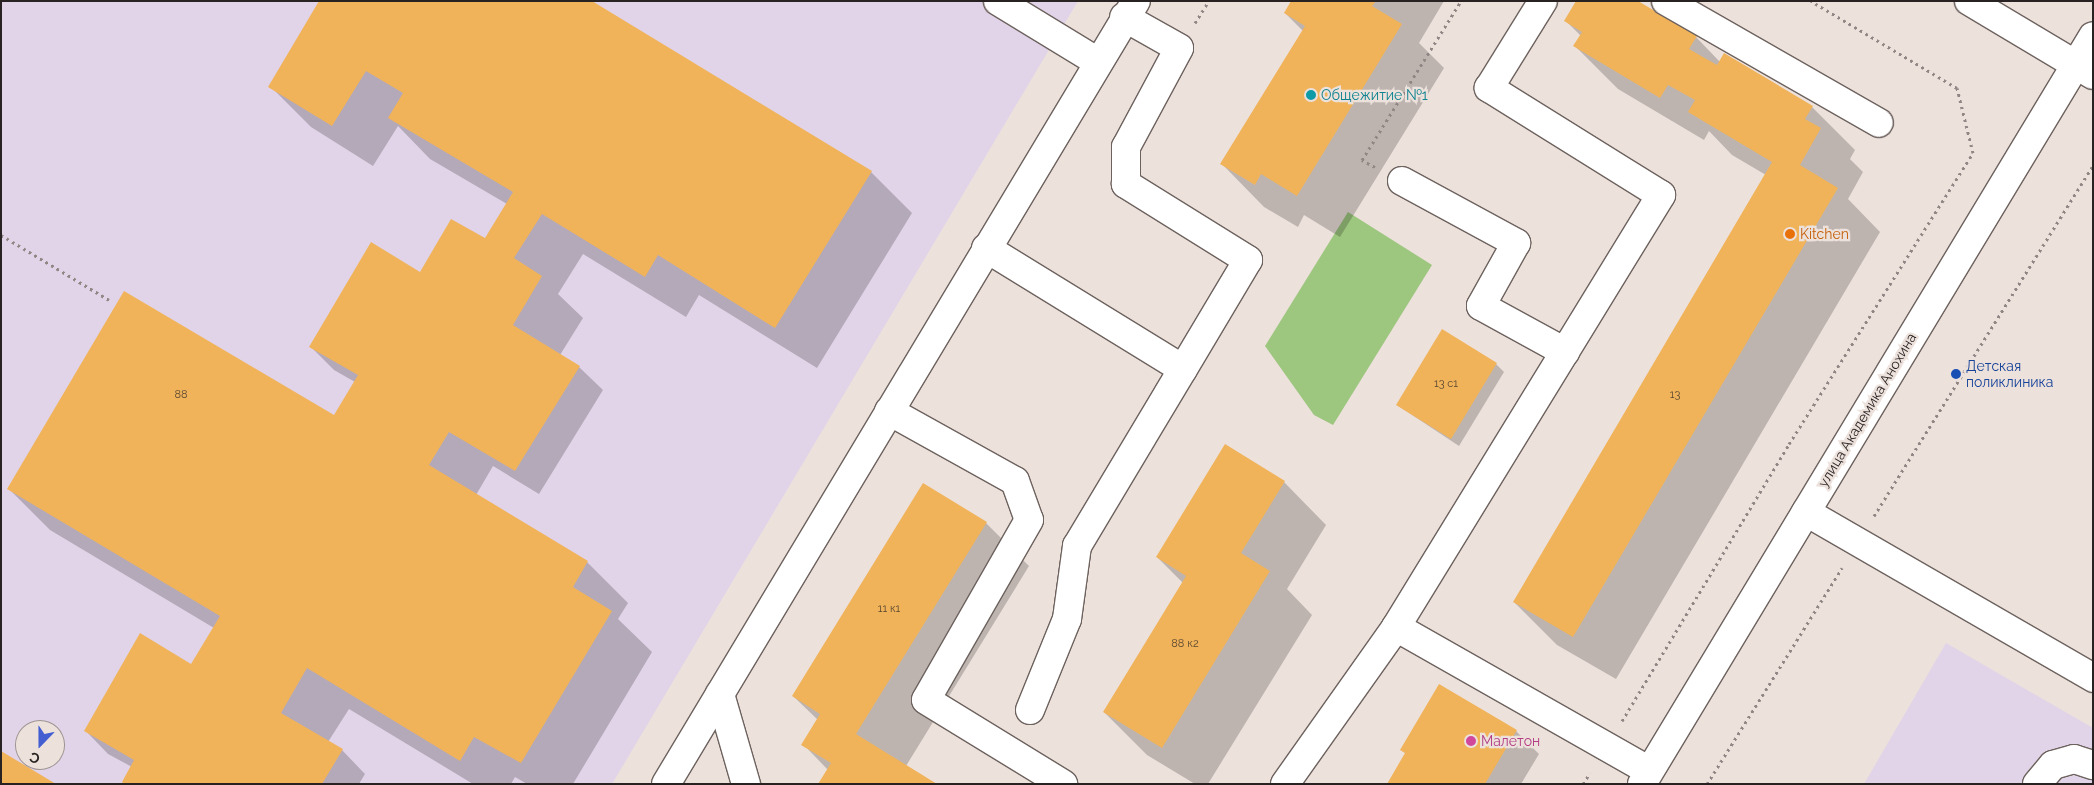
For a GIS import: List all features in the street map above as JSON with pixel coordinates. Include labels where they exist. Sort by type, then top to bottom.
[{"type":"street","points":[[998,1],[1098,62]]},
{"type":"street","points":[[1285,784],[1396,627],[1661,195],[1489,88],[1543,1]]},
{"type":"street","points":[[1666,1],[1879,123]]},
{"type":"street","points":[[1969,1],[2084,70]]},
{"type":"street","points":[[666,784],[1130,9],[1179,48],[1126,147],[1126,184],[1248,260],[1077,546],[1067,619],[1030,710]]},
{"type":"street","name":"улица Академика Анохина","points":[[1646,778],[1806,512],[2084,70],[2093,36]]},
{"type":"street","points":[[1402,181],[1516,243],[1482,306],[1565,352]]},
{"type":"street","points":[[986,248],[1183,369]]},
{"type":"street","points":[[889,411],[1015,481],[1029,520],[926,700],[1063,784]]},
{"type":"street","points":[[1806,512],[2093,678]]},
{"type":"street","points":[[1396,627],[1606,747],[1646,778]]},
{"type":"street","points":[[720,694],[746,784]]},
{"type":"street","points":[[2037,784],[2054,765],[2074,759],[2093,764]]},
{"type":"path","points":[[1402,181],[1362,160],[1461,1]]},
{"type":"path","points":[[1583,784],[1789,444],[1973,153],[1957,88],[1811,1]]},
{"type":"path","points":[[1707,784],[2093,166]]},
{"type":"path","points":[[1,236],[109,300]]},
{"type":"shaded area","points":[[1,1],[1078,1],[612,784],[1,784]]},
{"type":"shaded area","points":[[1946,643],[2093,728],[2093,784],[1864,784]]},
{"type":"green space","points":[[1348,212],[1432,265],[1333,425],[1314,415],[1265,346]]},
{"type":"building","points":[[319,1],[592,1],[872,171],[775,328],[658,255],[645,277],[542,214],[514,258],[542,276],[513,325],[580,366],[515,471],[449,432],[429,465],[588,561],[573,587],[612,611],[521,763],[474,737],[460,761],[307,668],[281,713],[343,749],[322,784],[124,784],[122,782],[134,760],[84,731],[140,633],[191,664],[220,616],[7,489],[124,291],[334,415],[358,375],[309,347],[371,242],[420,272],[451,219],[485,238],[513,192],[388,118],[403,93],[366,71],[332,126],[268,87]]},
{"type":"building","name":"Общежитие №1","points":[[1291,1],[1376,1],[1372,6],[1402,24],[1297,196],[1261,174],[1255,185],[1220,164],[1305,26],[1284,13]]},
{"type":"building","points":[[1576,1],[1638,1],[1697,36],[1689,49],[1717,65],[1724,53],[1813,106],[1805,119],[1821,128],[1800,165],[1838,188],[1573,637],[1513,602],[1772,162],[1688,112],[1695,100],[1668,85],[1660,98],[1573,46],[1582,32],[1564,21]]},
{"type":"building","points":[[1442,329],[1497,363],[1451,439],[1396,405]]},
{"type":"building","points":[[1225,444],[1285,481],[1241,553],[1270,571],[1162,748],[1103,712],[1186,576],[1156,557]]},
{"type":"building","points":[[923,483],[987,522],[856,734],[937,784],[818,784],[831,763],[801,745],[820,714],[792,696]]},
{"type":"building","points":[[1439,684],[1517,730],[1485,784],[1387,784],[1405,753],[1400,750]]},
{"type":"building","points":[[1,751],[15,759],[15,770],[33,770],[56,784],[1,784]]},
{"type":"place","name":"Общежитие №1","points":[[1311,95]]},
{"type":"place","name":"Kitchen","points":[[1790,234]]},
{"type":"place","name":"Детская поликлиника","points":[[1956,374]]},
{"type":"place","name":"Малетон","points":[[1471,741]]}]
